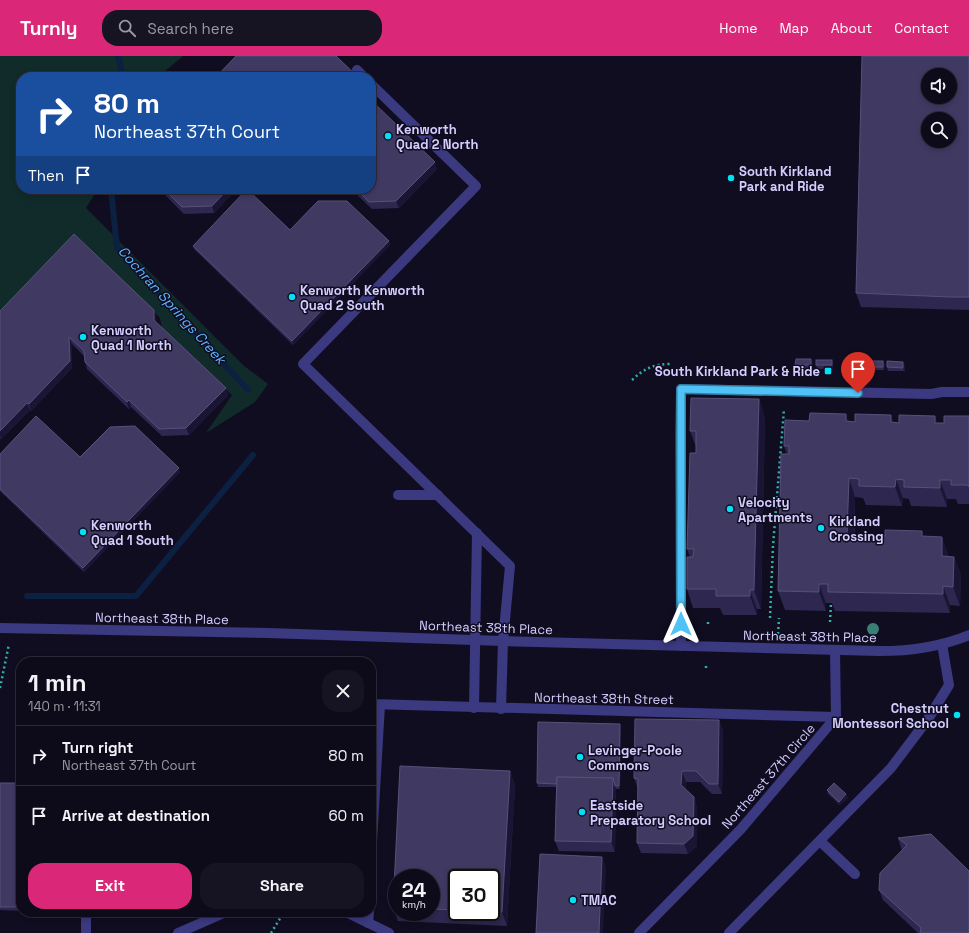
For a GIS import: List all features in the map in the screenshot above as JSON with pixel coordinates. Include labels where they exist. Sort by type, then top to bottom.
[{"type":"street","points":[[376,89],[476,186],[303,364],[510,566],[503,641],[501,709]]},
{"type":"street","points":[[681,646],[681,389],[931,394],[942,392],[969,392]]},
{"type":"street","points":[[398,495],[438,495]]},
{"type":"street","points":[[474,708],[477,533]]},
{"type":"street","name":"Northeast 38th Place","points":[[0,628],[268,633],[503,641],[908,651],[942,644],[969,635]]},
{"type":"street","points":[[729,933],[891,768],[928,719],[949,685],[942,644]]},
{"type":"street","points":[[835,650],[836,717]]},
{"type":"street","name":"Northeast 38th Street","points":[[376,704],[501,709],[836,717]]},
{"type":"street","name":"Northeast 37th Circle","points":[[639,933],[741,830],[836,717]]},
{"type":"street","points":[[820,841],[855,874]]},
{"type":"street","points":[[86,917],[86,933]]},
{"type":"street","points":[[178,933],[215,917]]},
{"type":"street","points":[[356,917],[389,933]]},
{"type":"street","points":[[368,923],[369,917]]},
{"type":"path","points":[[632,380],[642,371],[654,366],[670,364]]},
{"type":"path","points":[[785,369],[785,374]]},
{"type":"path","points":[[770,618],[773,546],[784,409]]},
{"type":"path","points":[[830,622],[831,603]]},
{"type":"path","points":[[778,629],[779,618]]},
{"type":"path","points":[[0,688],[12,628]]},
{"type":"path","points":[[271,933],[281,917]]},
{"type":"green space","points":[[0,56],[183,56],[164,72],[16,72],[16,194],[95,194],[86,208],[243,365],[268,384],[255,402],[206,433],[232,395],[162,328],[160,318],[76,236],[0,312]]},
{"type":"building","points":[[236,56],[336,56],[353,72],[221,72]]},
{"type":"building","name":"South Kirkland Park and Ride","points":[[862,56],[969,56],[969,297],[856,293]]},
{"type":"building","name":"Kenworth Quad 2 North","points":[[376,105],[435,162],[396,201],[369,202],[361,194],[376,194]]},
{"type":"building","points":[[169,194],[223,194],[212,206],[182,207]]},
{"type":"building","name":"Kenworth Kenworth Quad 2 South","points":[[242,194],[252,194],[290,230],[318,201],[347,201],[389,241],[292,341],[193,246]]},
{"type":"building","name":"Kenworth Quad 1 North","points":[[74,234],[154,310],[154,320],[226,388],[186,428],[159,429],[129,400],[127,402],[85,362],[84,351],[69,337],[70,361],[29,404],[27,403],[0,431],[0,311]]},
{"type":"building","points":[[796,359],[811,359],[811,365],[795,365]]},
{"type":"building","points":[[816,360],[832,360],[832,365],[816,365]]},
{"type":"building","points":[[867,361],[883,361],[883,367],[867,367]]},
{"type":"building","points":[[887,361],[903,362],[903,368],[887,367]]},
{"type":"building","name":"Velocity Apartments","points":[[691,398],[759,399],[754,590],[750,590],[750,596],[716,596],[716,589],[687,589],[687,557],[693,557],[694,549],[687,549],[690,453],[696,453],[696,431],[690,431]]},
{"type":"building","name":"Kirkland Crossing","points":[[810,413],[846,414],[846,421],[855,422],[855,414],[891,415],[891,422],[899,423],[899,415],[935,416],[935,423],[944,423],[944,416],[969,416],[969,487],[967,485],[951,485],[951,480],[940,480],[940,488],[904,487],[904,480],[896,479],[895,487],[859,486],[859,479],[849,478],[847,535],[885,536],[885,530],[922,531],[922,536],[942,537],[942,556],[954,557],[953,587],[943,586],[943,594],[828,592],[828,584],[819,584],[819,592],[778,591],[781,454],[789,454],[789,446],[784,446],[785,420],[809,421]]},
{"type":"building","name":"Kenworth Quad 1 South","points":[[36,416],[80,457],[110,427],[135,426],[179,468],[83,568],[0,489],[0,454]]},
{"type":"building","points":[[635,719],[719,720],[718,784],[709,784],[696,771],[682,771],[681,785],[694,797],[693,836],[684,844],[637,843],[638,779],[634,778]]},
{"type":"building","name":"Levinger-Poole Commons","points":[[538,722],[620,724],[619,786],[615,786],[613,778],[557,777],[556,784],[537,783]]},
{"type":"building","points":[[400,766],[510,771],[502,912],[500,912],[500,869],[448,869],[448,910],[440,909],[440,869],[395,869]]},
{"type":"building","points":[[557,777],[613,778],[611,842],[555,841]]},
{"type":"building","points":[[0,783],[16,783],[16,907],[0,907]]},
{"type":"building","points":[[834,783],[846,794],[839,802],[827,790]]},
{"type":"building","points":[[931,834],[969,871],[969,933],[920,933],[921,928],[879,890],[880,873],[907,845],[898,838]]},
{"type":"building","name":"TMAC","points":[[540,854],[602,857],[599,933],[536,933]]},
{"type":"waterway","name":"Cochran Springs Creek","points":[[118,56],[122,72]]},
{"type":"waterway","name":"Cochran Springs Creek","points":[[112,194],[117,248],[248,390]]},
{"type":"waterway","name":"Cochran Springs Creek","points":[[27,596],[136,596],[253,455]]},
{"type":"place","name":"Kenworth Quad 2 North","points":[[388,136]]},
{"type":"place","name":"South Kirkland Park and Ride","points":[[731,178]]},
{"type":"place","name":"Kenworth Kenworth Quad 2 South","points":[[292,297]]},
{"type":"place","name":"Kenworth Quad 1 North","points":[[83,337]]},
{"type":"place","name":"South Kirkland Park & Ride","points":[[828,371]]},
{"type":"place","name":"Velocity Apartments","points":[[730,509]]},
{"type":"place","name":"Kirkland Crossing","points":[[821,528]]},
{"type":"place","name":"Kenworth Quad 1 South","points":[[83,532]]},
{"type":"place","name":"Chestnut Montessori School","points":[[957,715]]},
{"type":"place","name":"Levinger-Poole Commons","points":[[580,757]]},
{"type":"place","name":"Eastside Preparatory School","points":[[582,812]]},
{"type":"place","name":"TMAC","points":[[573,900]]},
{"type":"route","points":[[681,624],[681,389],[858,393]]}]
